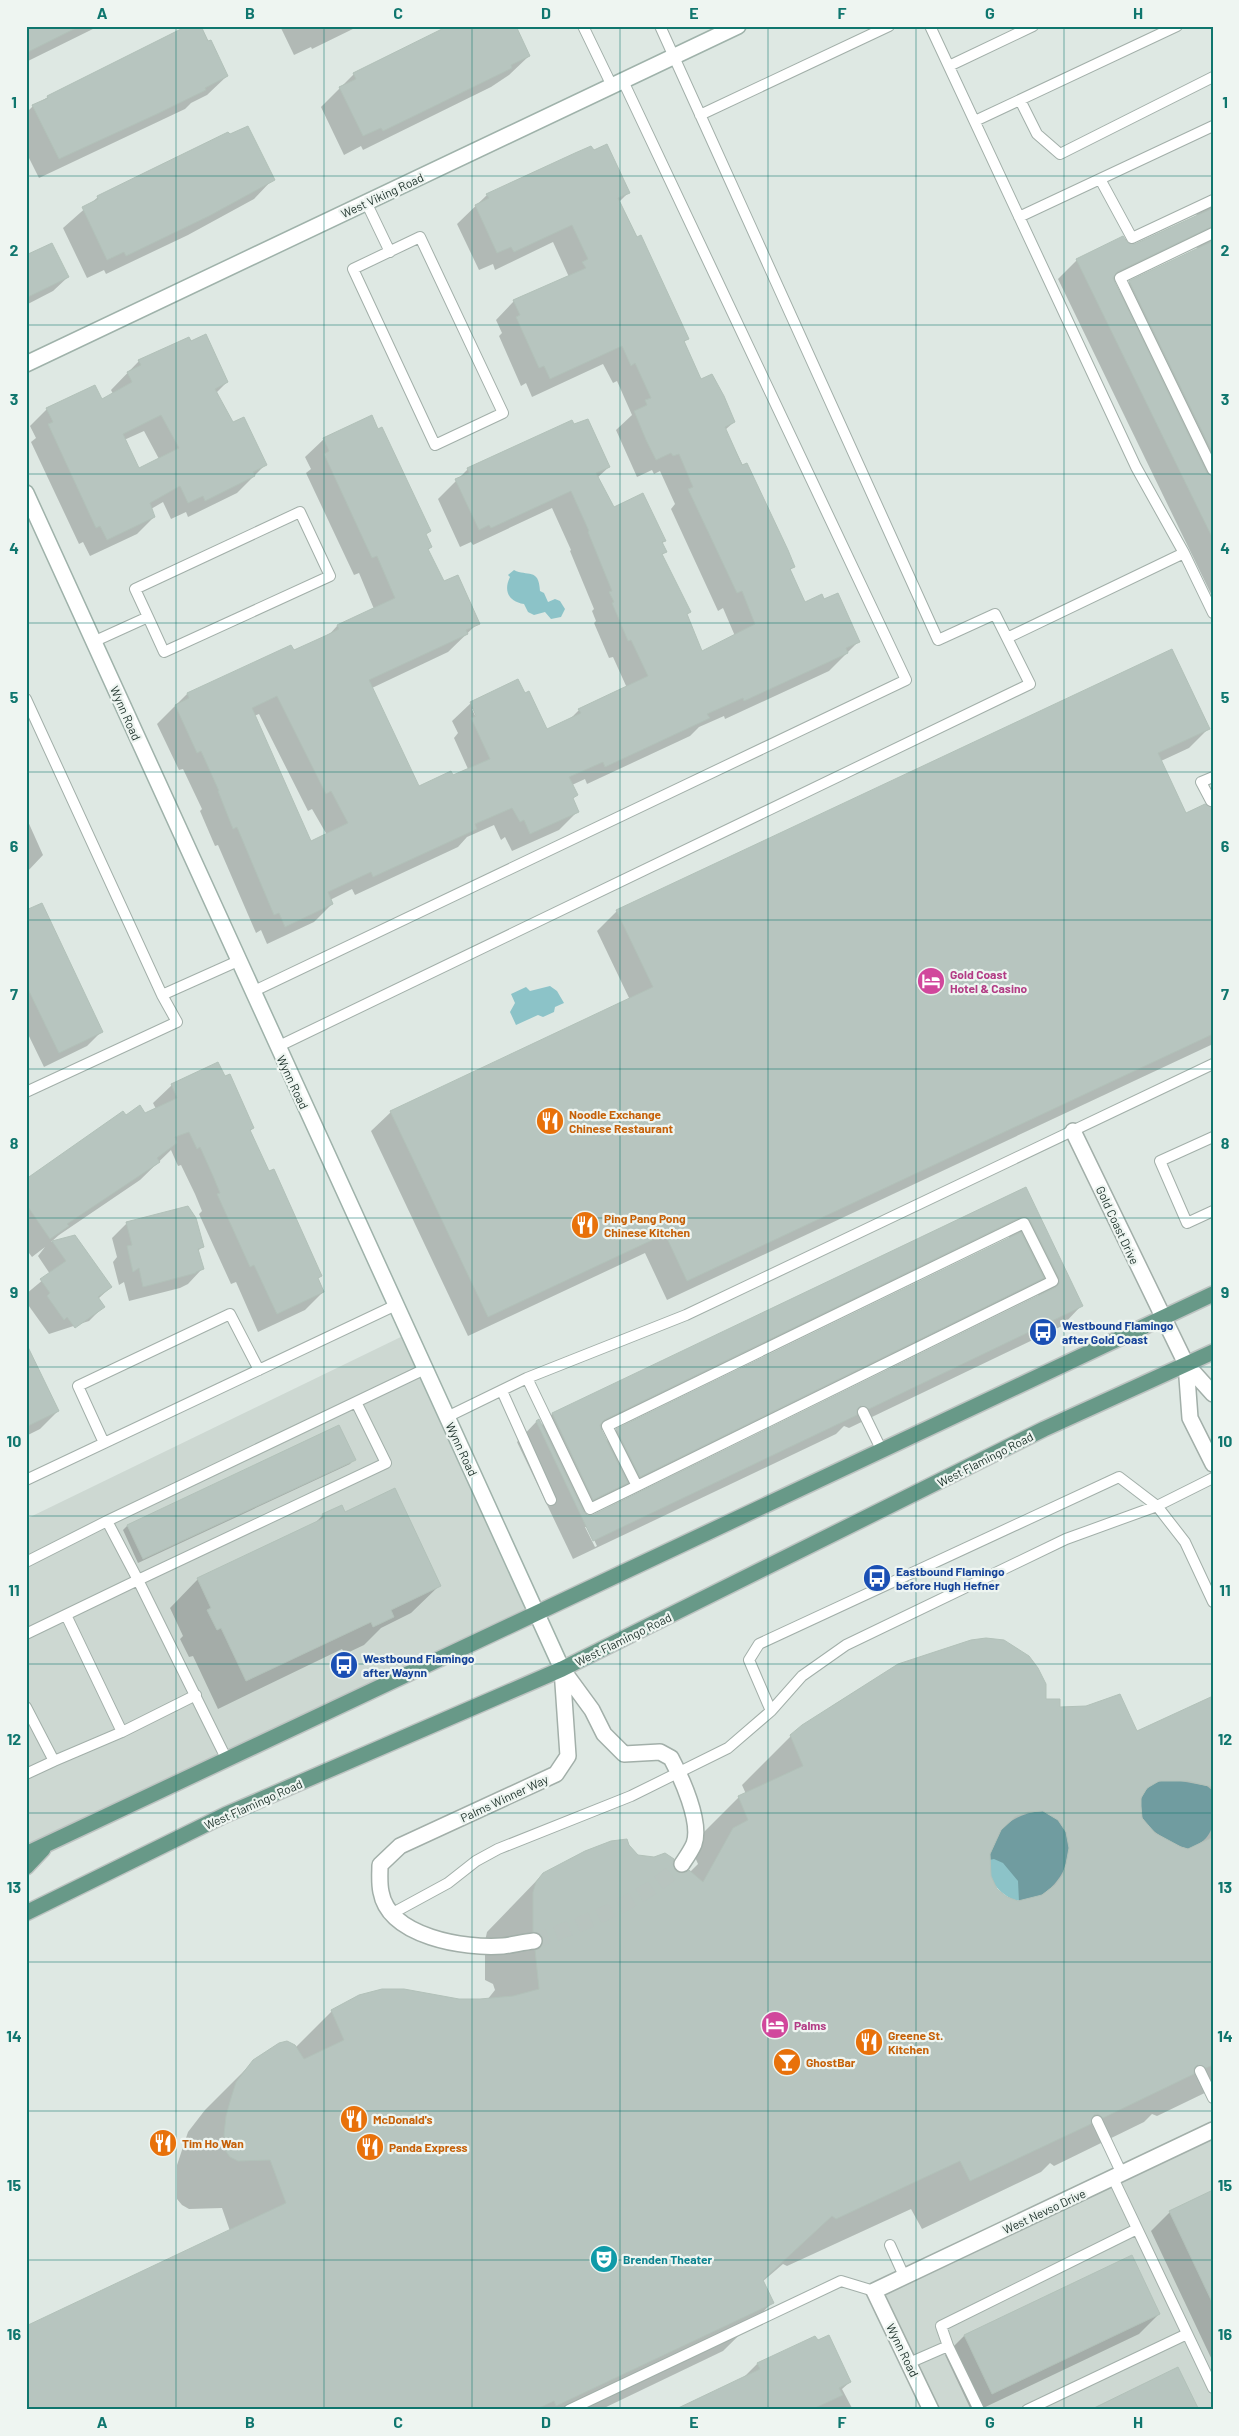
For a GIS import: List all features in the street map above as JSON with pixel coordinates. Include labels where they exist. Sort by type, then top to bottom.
[{"type":"main road","points":[[26,1854],[1213,1294]]},
{"type":"main road","name":"West Flamingo Road","points":[[26,1912],[225,1815],[562,1669],[1044,1429],[1213,1352]]},
{"type":"main road","points":[[26,1867],[49,1843]]},
{"type":"street","name":"West Viking Road","points":[[26,364],[738,26]]},
{"type":"street","name":"Wynn Road","points":[[26,493],[562,1669]]},
{"type":"street","name":"Gold Coast Drive","points":[[1074,1131],[1186,1364]]},
{"type":"street","points":[[1186,1364],[1213,1394]]},
{"type":"street","points":[[1186,1364],[1190,1418],[1213,1464]]},
{"type":"street","points":[[562,1669],[592,1710],[604,1734],[624,1754],[660,1752],[671,1758],[679,1773],[695,1822],[694,1842],[682,1864]]},
{"type":"street","name":"Palms Winner Way","points":[[534,1941],[503,1946],[477,1946],[440,1940],[411,1929],[391,1914],[380,1893],[380,1865],[400,1846],[556,1774],[568,1756],[562,1669]]},
{"type":"street","name":"West Nevso Drive","points":[[874,2291],[1213,2130]]},
{"type":"street","name":"Wynn Road","points":[[874,2291],[931,2410]]},
{"type":"lane","points":[[252,992],[906,680],[617,83],[582,26]]},
{"type":"lane","points":[[277,1047],[1030,684],[995,614],[938,640],[660,26]]},
{"type":"lane","points":[[700,115],[888,26]]},
{"type":"lane","points":[[930,26],[1136,467],[1184,553],[1213,613]]},
{"type":"lane","points":[[949,66],[1032,26]]},
{"type":"lane","points":[[975,121],[1177,26]]},
{"type":"lane","points":[[1020,100],[1037,134],[1060,154],[1213,77]]},
{"type":"lane","points":[[1019,217],[1213,126]]},
{"type":"lane","points":[[1100,179],[1132,238],[1213,200]]},
{"type":"lane","points":[[366,202],[390,252]]},
{"type":"lane","points":[[1213,233],[1120,278],[1213,470]]},
{"type":"lane","points":[[420,237],[504,413],[434,444],[353,269],[390,252],[420,237]]},
{"type":"lane","points":[[300,512],[330,576],[164,652],[148,617],[135,588],[300,512]]},
{"type":"lane","points":[[1007,638],[1184,553]]},
{"type":"lane","points":[[94,642],[148,617]]},
{"type":"lane","points":[[26,699],[162,995],[177,1022],[26,1092]]},
{"type":"lane","points":[[1211,801],[1202,782],[1213,777]]},
{"type":"lane","points":[[162,995],[238,961]]},
{"type":"lane","points":[[447,1417],[527,1378],[686,1315],[1213,1064]]},
{"type":"lane","points":[[1213,1137],[1160,1161],[1187,1224],[1213,1212]]},
{"type":"lane","points":[[527,1378],[590,1509],[1054,1281],[1024,1223],[607,1426],[636,1486]]},
{"type":"lane","points":[[26,1480],[396,1305]]},
{"type":"lane","points":[[104,1443],[78,1386],[214,1321],[230,1314],[259,1370]]},
{"type":"lane","points":[[26,1562],[107,1521],[425,1369]]},
{"type":"lane","points":[[502,1391],[551,1500]]},
{"type":"lane","points":[[26,1634],[386,1463],[356,1402]]},
{"type":"lane","points":[[863,1412],[882,1451]]},
{"type":"lane","points":[[771,1711],[749,1660],[759,1644],[1119,1477],[1157,1506],[1184,1542],[1213,1602]]},
{"type":"lane","points":[[391,1914],[448,1883],[476,1861],[498,1849],[631,1796],[728,1748],[771,1711],[802,1676],[846,1645],[1066,1539],[1157,1506],[1213,1478]]},
{"type":"lane","points":[[107,1521],[226,1758]]},
{"type":"lane","points":[[66,1615],[122,1732]]},
{"type":"lane","points":[[26,1774],[122,1732],[196,1695]]},
{"type":"lane","points":[[26,1707],[54,1762]]},
{"type":"lane","points":[[1200,2071],[1213,2098]]},
{"type":"lane","points":[[1097,2121],[1137,2229],[1213,2388]]},
{"type":"lane","points":[[979,2410],[948,2346],[941,2326],[1137,2229]]},
{"type":"lane","points":[[890,2245],[904,2276]]},
{"type":"lane","points":[[568,2410],[841,2281],[874,2291]]},
{"type":"lane","points":[[1027,2410],[1187,2334]]},
{"type":"lane","points":[[909,2363],[948,2346]]},
{"type":"shaded area","points":[[409,1333],[537,1612],[26,1854],[26,1519]]},
{"type":"shaded area","points":[[1213,2130],[1213,2410],[931,2410],[874,2291]]},
{"type":"water","points":[[514,570],[535,576],[539,583],[540,591],[544,593],[548,602],[555,599],[560,601],[565,609],[561,617],[551,619],[545,612],[534,615],[528,612],[524,604],[511,598],[507,591],[510,577],[508,575]]},
{"type":"water","points":[[550,986],[557,991],[564,1003],[555,1007],[554,1012],[543,1017],[538,1015],[516,1025],[510,1012],[515,1003],[511,994],[526,987],[530,991]]},
{"type":"water","points":[[1170,1779],[1207,1786],[1213,1791],[1213,1819],[1210,1833],[1205,1839],[1188,1849],[1160,1836],[1151,1829],[1141,1813],[1140,1803],[1146,1790],[1155,1783]]},
{"type":"water","points":[[1043,1811],[1059,1821],[1067,1836],[1069,1852],[1065,1868],[1056,1882],[1045,1893],[1031,1900],[1017,1900],[1004,1894],[993,1882],[989,1859],[991,1848],[1002,1829],[1010,1822],[1020,1816]]},
{"type":"building","points":[[26,26],[80,26],[26,53]]},
{"type":"building","points":[[187,26],[201,26],[208,41],[211,40],[228,76],[205,88],[206,90],[59,159],[32,105]]},
{"type":"building","points":[[448,26],[516,26],[530,56],[511,65],[512,68],[383,131],[381,128],[363,136],[339,87],[356,79],[353,73]]},
{"type":"building","points":[[248,126],[275,180],[209,216],[126,256],[124,252],[107,260],[82,207],[98,199],[97,196],[146,172],[228,132],[230,134]]},
{"type":"building","points":[[607,144],[630,193],[618,198],[637,237],[641,235],[689,339],[684,341],[701,379],[712,374],[724,396],[735,422],[725,427],[742,465],[747,463],[788,550],[795,567],[790,569],[805,602],[822,594],[824,599],[838,593],[860,642],[846,648],[848,653],[744,701],[743,698],[707,714],[710,718],[605,767],[603,762],[569,777],[578,795],[573,798],[579,812],[530,834],[524,820],[520,822],[512,808],[475,824],[477,829],[373,877],[371,872],[328,892],[333,904],[285,927],[279,913],[274,915],[237,827],[233,829],[201,751],[197,753],[175,705],[189,698],[187,693],[291,645],[294,650],[325,636],[339,629],[337,625],[395,598],[377,556],[372,558],[324,454],[329,451],[323,438],[372,415],[378,429],[382,427],[431,531],[426,534],[432,547],[428,549],[444,581],[458,575],[480,624],[466,630],[468,634],[369,680],[419,786],[451,771],[453,775],[490,759],[471,718],[476,716],[470,702],[518,679],[525,693],[529,691],[547,729],[581,713],[578,709],[648,676],[631,640],[628,641],[612,603],[614,602],[609,592],[612,591],[571,491],[491,528],[489,525],[479,530],[455,479],[469,473],[467,468],[572,420],[574,424],[588,419],[610,467],[596,473],[614,507],[643,493],[666,541],[662,542],[667,552],[662,554],[691,612],[687,614],[702,651],[755,624],[742,591],[737,593],[688,489],[693,487],[679,454],[673,456],[671,453],[656,460],[646,440],[634,411],[647,405],[645,400],[651,398],[635,363],[631,366],[622,346],[550,379],[544,366],[539,368],[516,317],[520,315],[513,300],[586,268],[582,262],[588,259],[572,225],[514,252],[511,247],[497,253],[475,205],[489,198],[486,194],[591,146],[594,150]],"holes":[[[277,696],[326,794],[331,791],[348,823],[311,841],[252,708]]]},
{"type":"building","points":[[1213,208],[1213,226],[1117,272],[1113,278],[1207,473],[1213,477],[1213,539],[1076,259],[1123,236],[1128,243],[1135,244]]},
{"type":"building","points":[[1213,241],[1213,454],[1129,281]]},
{"type":"building","points":[[52,243],[69,277],[26,298],[26,255]]},
{"type":"building","points":[[206,334],[228,382],[215,389],[233,422],[244,417],[267,465],[253,472],[255,476],[205,501],[203,496],[188,503],[180,486],[150,503],[155,517],[107,540],[100,526],[96,528],[48,424],[53,422],[46,408],[95,385],[102,399],[132,382],[127,372],[141,365],[138,360],[189,337],[191,341]],"holes":[[[161,415],[179,448],[139,468],[123,434]]]},
{"type":"building","name":"Gold Coast Hotel & Casino","points":[[1172,649],[1210,729],[1158,753],[1186,813],[1205,804],[1213,807],[1213,1034],[687,1281],[665,1234],[488,1317],[390,1111],[653,987],[616,910]]},
{"type":"building","points":[[42,903],[103,1032],[59,1053],[26,985],[26,910]]},
{"type":"building","points":[[218,1062],[225,1076],[230,1074],[254,1128],[250,1130],[269,1171],[274,1169],[322,1276],[318,1278],[324,1292],[277,1314],[254,1265],[250,1267],[217,1194],[220,1193],[200,1147],[197,1149],[189,1132],[175,1137],[177,1143],[157,1158],[160,1162],[67,1224],[69,1226],[50,1239],[26,1204],[26,1179],[123,1111],[126,1115],[140,1105],[145,1113],[177,1098],[171,1084]]},
{"type":"building","points":[[1026,1187],[1083,1306],[869,1409],[860,1406],[857,1409],[857,1415],[593,1541],[536,1421],[539,1419],[584,1512],[587,1515],[593,1515],[1056,1287],[1059,1284],[1059,1278],[1030,1220],[1027,1217],[1021,1217],[604,1420],[600,1425],[601,1429],[628,1483],[593,1500],[552,1413]]},
{"type":"building","points":[[188,1206],[196,1218],[204,1247],[198,1249],[204,1269],[196,1273],[143,1287],[139,1268],[133,1272],[127,1246],[132,1245],[126,1222]]},
{"type":"building","points":[[1021,1232],[1044,1278],[640,1477],[616,1429]]},
{"type":"building","points":[[75,1235],[112,1287],[98,1297],[105,1307],[75,1328],[67,1317],[64,1320],[47,1296],[50,1293],[40,1279],[66,1261],[52,1241]]},
{"type":"building","points":[[26,1343],[59,1411],[26,1427]]},
{"type":"building","points":[[339,1425],[356,1460],[143,1559],[127,1525]]},
{"type":"building","points":[[395,1488],[441,1586],[391,1610],[394,1617],[373,1627],[371,1622],[246,1681],[221,1628],[217,1630],[207,1610],[211,1608],[197,1578],[324,1518],[322,1514],[342,1505],[345,1512]]},
{"type":"building","name":"Palms","points":[[986,1638],[1004,1640],[1029,1656],[1046,1684],[1046,1699],[1060,1699],[1060,1707],[1086,1706],[1120,1694],[1137,1731],[1213,1696],[1213,1787],[1187,1781],[1159,1781],[1147,1788],[1141,1798],[1141,1806],[1142,1818],[1155,1833],[1181,1847],[1188,1849],[1213,1837],[1213,2065],[1206,2068],[1197,2065],[1194,2068],[1194,2074],[1103,2118],[1098,2114],[1094,2115],[1091,2124],[970,2181],[960,2161],[836,2219],[832,2216],[763,2280],[774,2303],[556,2406],[554,2401],[535,2410],[26,2410],[26,2326],[286,2203],[270,2160],[238,2161],[230,2157],[225,2150],[226,2116],[231,2098],[236,2082],[253,2060],[279,2043],[287,2041],[295,2045],[304,2059],[344,2040],[331,2010],[359,1995],[382,1989],[404,1989],[459,1999],[480,1999],[513,1996],[539,1989],[535,1950],[540,1948],[543,1940],[541,1935],[533,1932],[533,1892],[536,1882],[543,1873],[585,1851],[611,1841],[627,1839],[629,1845],[638,1855],[654,1857],[665,1853],[674,1859],[673,1864],[676,1871],[682,1873],[689,1870],[703,1882],[733,1828],[748,1820],[738,1796],[803,1766],[790,1735],[802,1725],[898,1664],[971,1640]],"holes":[[[1043,1811],[1058,1820],[1066,1832],[1069,1848],[1063,1874],[1055,1885],[1042,1895],[1018,1901],[1007,1897],[997,1889],[991,1876],[990,1854],[1001,1830],[1015,1817],[1028,1812]]]},
{"type":"building","points":[[1213,2190],[1213,2304],[1169,2211]]},
{"type":"building","points":[[1132,2255],[1160,2314],[992,2394],[964,2335]]},
{"type":"building","points":[[829,2335],[851,2382],[839,2388],[843,2395],[811,2410],[674,2410],[760,2369],[757,2363],[815,2336],[818,2340]]},
{"type":"building","points":[[1178,2367],[1199,2410],[1090,2410]]},
{"type":"tunnel","points":[[534,1941],[612,1910],[649,1890],[682,1864]]},
{"type":"place","name":"Gold Coast Hotel & Casino","points":[[931,981]]},
{"type":"place","name":"Noodle Exchange Chinese Restaurant","points":[[550,1121]]},
{"type":"place","name":"Ping Pang Pong Chinese Kitchen","points":[[585,1225]]},
{"type":"place","name":"Westbound Flamingo after Gold Coast","points":[[1043,1332]]},
{"type":"place","name":"Eastbound Flamingo before Hugh Hefner","points":[[877,1578]]},
{"type":"place","name":"Westbound Flamingo after Waynn","points":[[344,1665]]},
{"type":"place","name":"Palms","points":[[775,2025]]},
{"type":"place","name":"Greene St. Kitchen","points":[[869,2042]]},
{"type":"place","name":"GhostBar","points":[[787,2062]]},
{"type":"place","name":"McDonald's","points":[[354,2119]]},
{"type":"place","name":"Tim Ho Wan","points":[[163,2143]]},
{"type":"place","name":"Panda Express","points":[[370,2147]]},
{"type":"place","name":"Brenden Theater","points":[[604,2259]]}]
